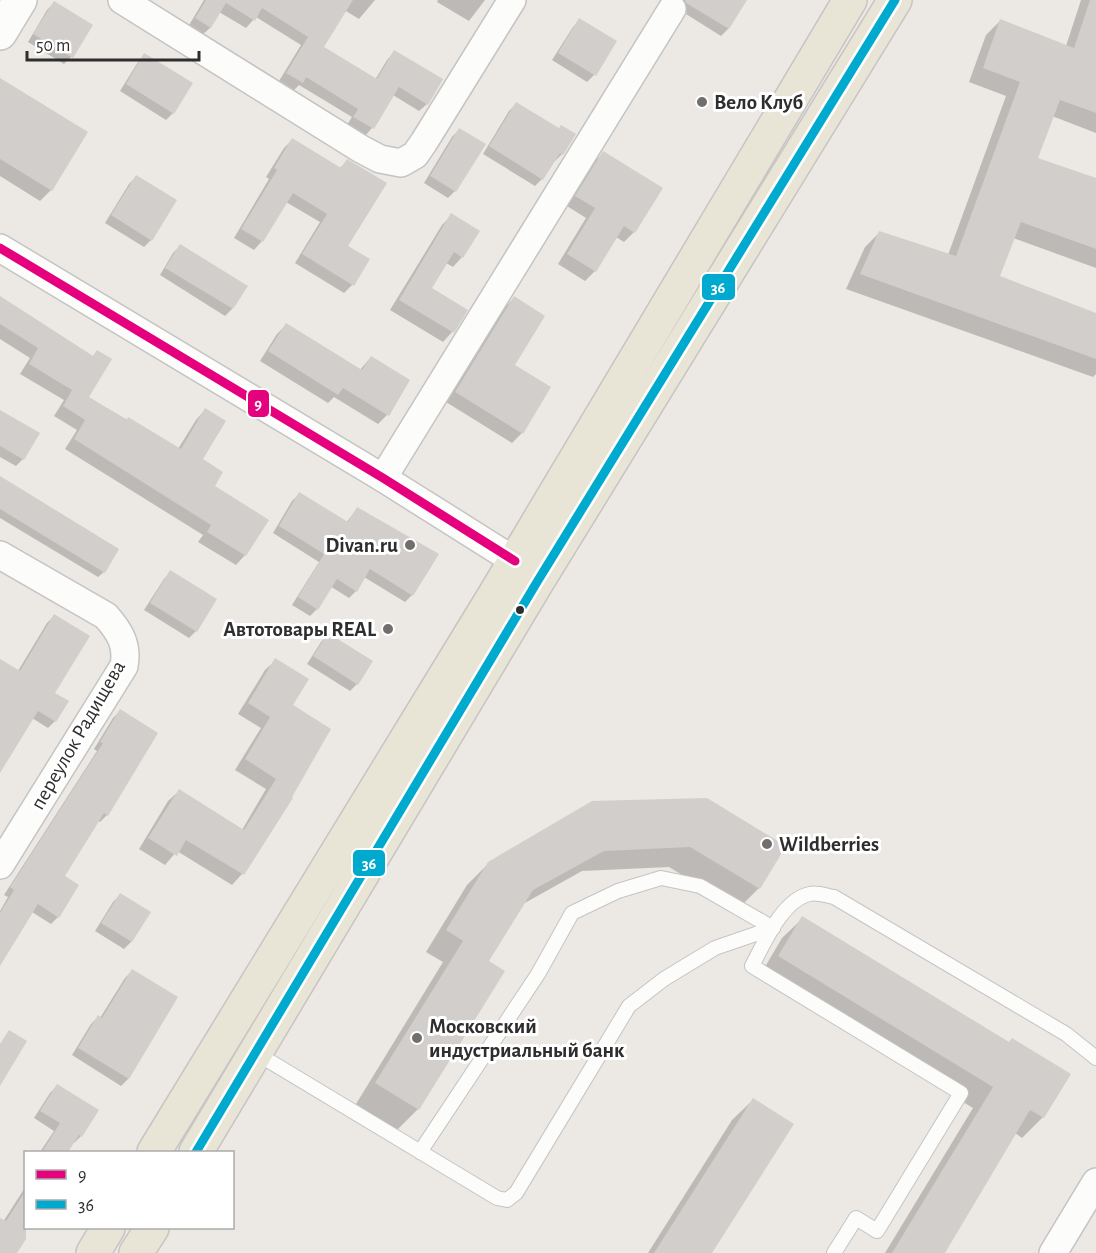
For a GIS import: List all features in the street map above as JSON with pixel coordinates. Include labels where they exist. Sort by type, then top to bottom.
[{"type":"main road","points":[[155,1151],[515,561],[850,0]]},
{"type":"main road","points":[[197,1151],[531,592],[895,0]]},
{"type":"main road","points":[[93,1253],[107,1229]]},
{"type":"main road","points":[[136,1253],[151,1229]]},
{"type":"street","points":[[0,33],[20,0]]},
{"type":"street","points":[[122,0],[361,149],[380,159],[401,163],[415,155],[424,142],[512,0]]},
{"type":"street","points":[[383,478],[672,9]]},
{"type":"street","points":[[0,248],[383,478],[515,561]]},
{"type":"street","name":"переулок Радищева","points":[[0,555],[106,616],[123,639],[126,654],[124,666],[0,865]]},
{"type":"street","points":[[1053,1253],[1096,1182]]},
{"type":"lane","points":[[420,1152],[538,974],[572,913],[618,891],[661,878],[700,886],[773,928]]},
{"type":"lane","points":[[834,1253],[856,1218],[878,1230],[961,1093],[752,966],[773,928],[795,900],[812,893],[834,897],[1066,1034],[1096,1058]]},
{"type":"lane","points":[[255,1053],[497,1198],[507,1200],[512,1197],[629,1006],[664,978],[715,948],[773,928]]},
{"type":"building","points":[[206,0],[353,0],[324,47],[377,79],[394,50],[443,79],[428,105],[399,87],[374,129],[353,117],[358,109],[306,77],[303,83],[286,73],[308,37],[262,8],[255,21],[226,3],[211,28],[195,18]]},
{"type":"building","points":[[685,0],[747,0],[729,29],[686,3]]},
{"type":"building","points":[[1090,0],[1096,0],[1096,113],[1060,100],[1038,158],[1096,178],[1096,249],[1021,222],[1000,276],[1096,313],[1096,359],[860,274],[879,231],[956,256],[1020,82],[983,68],[1000,19],[1074,48]]},
{"type":"building","points":[[54,1],[93,25],[73,58],[33,34]]},
{"type":"building","points":[[579,18],[617,41],[596,76],[558,53]]},
{"type":"building","points":[[144,53],[193,83],[174,114],[126,84]]},
{"type":"building","points":[[0,78],[88,132],[52,191],[0,159]]},
{"type":"building","points":[[516,102],[559,128],[561,125],[576,134],[563,155],[560,153],[543,180],[489,146]]},
{"type":"building","points":[[459,128],[486,144],[456,192],[430,176]]},
{"type":"building","points":[[292,138],[341,168],[347,159],[387,183],[348,246],[370,259],[354,286],[302,254],[327,214],[293,193],[263,242],[241,229],[277,170],[274,168]]},
{"type":"building","points":[[603,151],[663,188],[635,233],[624,226],[596,272],[567,254],[595,208],[575,196]]},
{"type":"building","points":[[136,175],[177,200],[152,241],[111,215]]},
{"type":"building","points":[[451,213],[480,231],[463,258],[454,252],[432,288],[468,310],[454,333],[399,300]]},
{"type":"building","points":[[180,244],[248,286],[233,309],[165,268]]},
{"type":"building","points":[[0,296],[93,356],[97,350],[112,359],[89,397],[127,420],[128,417],[181,449],[205,408],[226,421],[203,459],[223,472],[215,486],[269,520],[246,556],[207,532],[211,525],[74,439],[85,420],[63,406],[72,390],[29,364],[38,348],[0,324]]},
{"type":"building","points":[[514,296],[545,316],[515,365],[551,387],[523,434],[455,392]]},
{"type":"building","points":[[286,323],[362,370],[371,356],[410,380],[389,416],[343,388],[338,395],[268,351]]},
{"type":"building","points":[[0,410],[40,433],[24,460],[0,446]]},
{"type":"building","points":[[0,476],[119,549],[105,573],[0,509]]},
{"type":"building","points":[[299,492],[348,522],[357,507],[439,554],[413,596],[370,569],[357,592],[337,579],[318,610],[298,597],[324,554],[279,526]]},
{"type":"building","points":[[170,570],[217,599],[197,632],[150,603]]},
{"type":"building","points":[[54,614],[90,636],[55,693],[69,701],[56,722],[38,711],[0,773],[0,659],[20,671]]},
{"type":"building","points":[[328,633],[373,661],[358,685],[313,656]]},
{"type":"building","points":[[275,658],[309,679],[293,705],[331,729],[293,798],[244,875],[186,840],[177,856],[148,838],[179,789],[244,830],[276,779],[245,759],[270,717],[248,703]]},
{"type":"building","points":[[120,709],[158,733],[108,816],[104,813],[65,876],[79,885],[59,918],[38,904],[0,966],[0,913],[14,890],[10,887],[103,743],[100,742]]},
{"type":"building","points":[[707,798],[786,846],[760,889],[690,847],[604,851],[533,890],[489,961],[505,971],[419,1110],[375,1083],[463,941],[446,930],[488,862],[592,801]]},
{"type":"building","points":[[120,893],[151,912],[132,942],[101,923]]},
{"type":"building","points":[[802,916],[1009,1042],[1012,1038],[1071,1074],[1044,1118],[1030,1110],[945,1253],[892,1253],[993,1087],[778,956]]},
{"type":"building","points":[[132,969],[178,997],[129,1079],[78,1048],[98,1015],[102,1018]]},
{"type":"building","points":[[9,1030],[27,1041],[0,1086],[0,1044]]},
{"type":"building","points":[[57,1084],[99,1110],[82,1137],[79,1135],[69,1151],[43,1151],[60,1123],[40,1111]]},
{"type":"building","points":[[753,1098],[794,1124],[712,1253],[654,1253]]},
{"type":"building","points":[[24,1193],[26,1239],[17,1253],[0,1253],[0,1218],[6,1221]]},
{"type":"transit line","name":"36","points":[[197,1151],[537,582],[895,0]]},
{"type":"transit line","name":"9","points":[[0,248],[383,478],[515,561]]},
{"type":"place","name":"Вело Клуб","points":[[702,102]]},
{"type":"place","name":"Divan.ru","points":[[410,545]]},
{"type":"place","name":"Автотовары REAL","points":[[388,629]]},
{"type":"place","name":"Wildberries","points":[[767,844]]},
{"type":"place","name":"Московский индустриальный банк","points":[[417,1038]]}]
